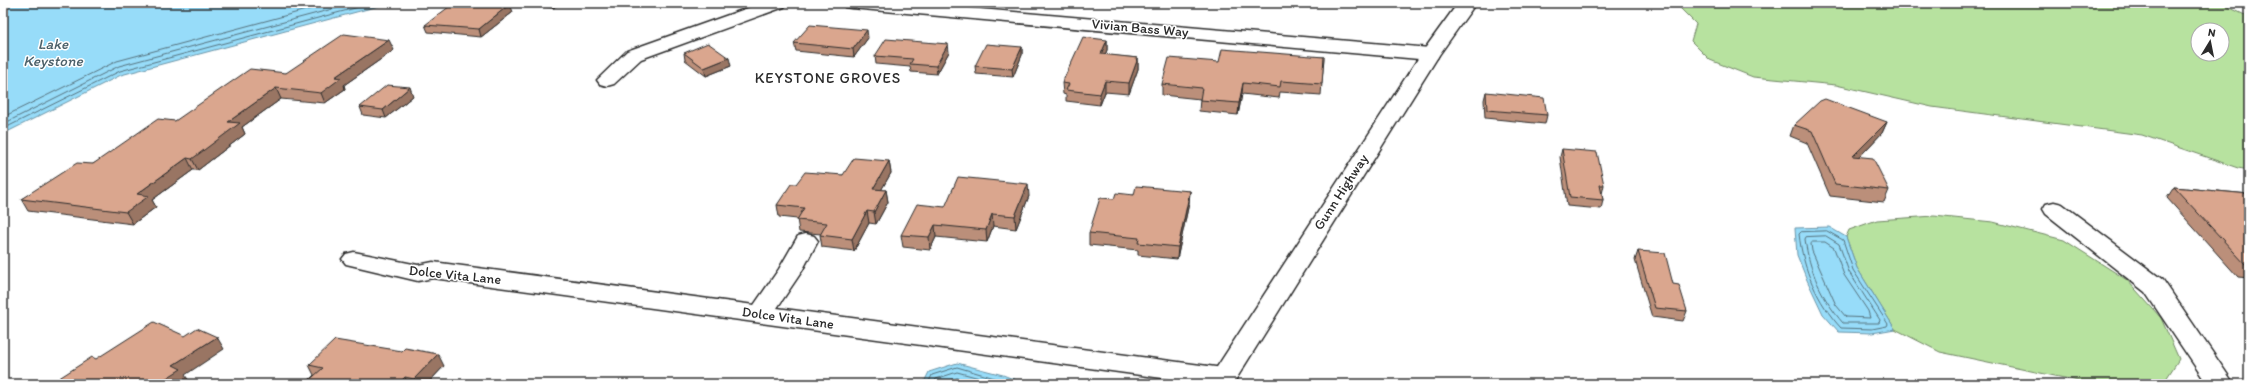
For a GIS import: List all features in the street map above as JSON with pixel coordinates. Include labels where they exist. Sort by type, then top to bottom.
[{"type":"street","points":[[608,80],[634,55],[778,3]]},
{"type":"street","name":"Vivian Bass Way","points":[[851,3],[1430,54]]},
{"type":"street","name":"Gunn Highway","points":[[1221,380],[1430,54],[1467,3]]},
{"type":"street","points":[[2054,209],[2154,286],[2221,384]]},
{"type":"street","points":[[761,314],[790,271],[806,241]]},
{"type":"street","name":"Dolce Vita Lane","points":[[354,259],[418,273],[433,270],[761,314],[1221,380]]},
{"type":"green space","points":[[1675,3],[2220,3],[2249,17],[2249,170],[2238,168],[2142,135],[1932,107],[1836,85],[1753,77],[1710,60],[1691,41],[1696,24]]},
{"type":"green space","points":[[1934,216],[1993,222],[2064,240],[2127,280],[2161,318],[2179,359],[2164,382],[2153,384],[2093,384],[1940,352],[1895,329],[1857,268],[1846,237],[1849,230],[1877,220]]},
{"type":"water","name":"Lake Keystone","points":[[3,3],[390,3],[121,75],[3,134]]},
{"type":"water","points":[[1829,227],[1846,237],[1857,268],[1895,329],[1872,333],[1839,332],[1823,314],[1797,255],[1795,228]]},
{"type":"water","points":[[957,363],[1003,375],[1026,384],[923,384],[929,372]]},
{"type":"building","points":[[454,3],[510,4],[479,29],[425,25]]},
{"type":"building","points":[[810,25],[867,30],[853,49],[794,43]]},
{"type":"building","points":[[344,34],[389,40],[335,77],[341,78],[321,93],[276,88],[228,122],[240,123],[192,159],[187,158],[137,194],[149,196],[126,212],[21,199],[77,163],[93,164],[158,119],[175,121],[250,69],[286,73]]},
{"type":"building","points":[[1083,37],[1107,40],[1101,54],[1138,58],[1129,83],[1105,81],[1100,94],[1066,90],[1069,84],[1062,83]]},
{"type":"building","points":[[886,39],[948,44],[936,66],[910,64],[913,59],[875,56]]},
{"type":"building","points":[[708,43],[729,58],[704,68],[684,53]]},
{"type":"building","points":[[986,44],[1022,47],[1012,69],[975,66]]},
{"type":"building","points":[[1222,49],[1324,57],[1322,84],[1281,81],[1280,87],[1243,83],[1239,103],[1200,100],[1202,88],[1162,84],[1169,58],[1219,62]]},
{"type":"building","points":[[387,85],[410,87],[383,110],[360,107]]},
{"type":"building","points":[[1486,92],[1544,98],[1547,115],[1487,110]]},
{"type":"building","points":[[1825,99],[1887,122],[1853,156],[1873,158],[1889,190],[1835,184],[1812,131],[1794,125],[1820,101]]},
{"type":"building","points":[[1562,149],[1597,152],[1604,185],[1600,185],[1603,200],[1570,197]]},
{"type":"building","points":[[854,158],[889,161],[873,189],[886,190],[874,212],[867,211],[852,239],[820,235],[827,223],[797,220],[804,208],[777,205],[791,184],[796,184],[805,172],[843,175]]},
{"type":"building","points":[[958,177],[1028,184],[1015,216],[992,214],[986,230],[935,225],[929,237],[901,235],[917,204],[945,207]]},
{"type":"building","points":[[1136,186],[1190,191],[1178,247],[1138,243],[1139,238],[1089,233],[1100,198],[1114,199],[1116,193],[1134,195]]},
{"type":"building","points":[[2174,187],[2249,194],[2249,266],[2246,265]]},
{"type":"building","points":[[1638,251],[1665,253],[1673,284],[1679,285],[1687,311],[1655,308]]},
{"type":"building","points":[[154,322],[185,336],[197,328],[217,337],[173,365],[181,369],[157,384],[50,384],[92,357],[96,359]]},
{"type":"building","points":[[335,340],[402,351],[405,348],[438,354],[414,379],[405,377],[398,384],[305,384],[323,368],[309,365]]},
{"type":"building","points":[[730,381],[751,384],[729,384]]},
{"type":"building","points":[[2035,381],[2061,384],[2037,384]]},
{"type":"district","name":"KEYSTONE GROVES","points":[[828,78]]}]
